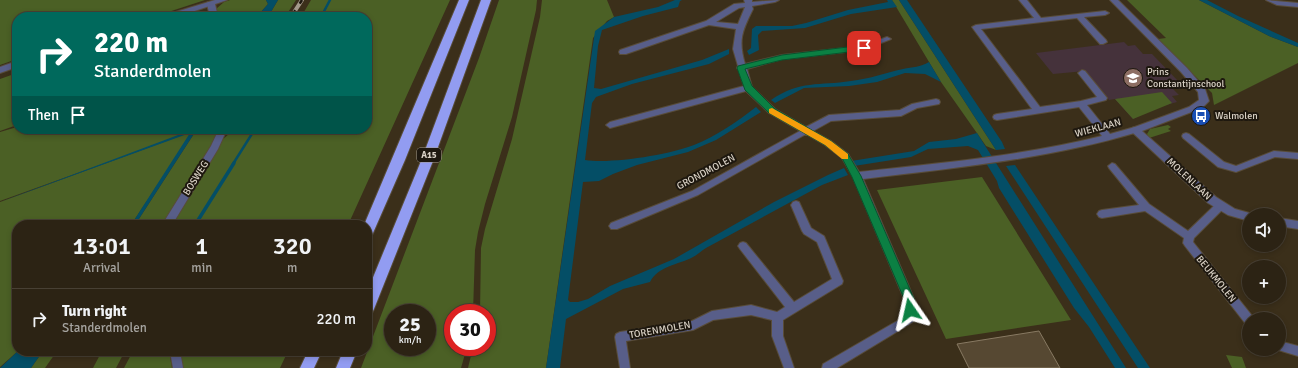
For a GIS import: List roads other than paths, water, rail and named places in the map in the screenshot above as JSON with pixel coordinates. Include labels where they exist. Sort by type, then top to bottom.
[{"type":"highway","name":"A15","points":[[372,222],[399,160],[464,0]]},
{"type":"highway","name":"A15","points":[[372,297],[427,161],[486,0]]},
{"type":"highway","points":[[307,368],[313,356]]},
{"type":"highway","points":[[343,368],[348,356]]},
{"type":"street","points":[[185,12],[223,0]]},
{"type":"street","points":[[623,52],[708,22],[737,6],[748,2],[775,0]]},
{"type":"street","points":[[1023,0],[1039,20]]},
{"type":"street","name":"WIEKLAAN","points":[[857,176],[984,161],[1108,138],[1135,130],[1200,106],[1204,100],[1202,91],[1184,70],[1114,0]]},
{"type":"street","points":[[1270,0],[1289,2],[1298,5]]},
{"type":"street","points":[[748,2],[749,9],[740,27],[737,49],[741,68],[748,88],[772,111],[828,143],[845,156],[857,176],[910,301],[909,319],[827,368]]},
{"type":"street","points":[[211,4],[213,12]]},
{"type":"street","points":[[1037,109],[976,27],[1105,13]]},
{"type":"street","points":[[1079,16],[1103,42]]},
{"type":"street","points":[[708,22],[740,27]]},
{"type":"street","points":[[741,68],[782,57],[864,48],[887,38]]},
{"type":"street","points":[[0,70],[12,66]]},
{"type":"street","points":[[997,117],[1037,109],[1081,104],[1103,98],[1082,73]]},
{"type":"street","points":[[610,125],[748,88]]},
{"type":"street","name":"GRONDMOLEN","points":[[614,226],[695,192],[829,118],[901,113],[915,106],[936,102]]},
{"type":"street","points":[[1081,104],[1108,138]]},
{"type":"street","name":"MOLENLAAN","points":[[1135,130],[1220,206],[1242,214]]},
{"type":"street","name":"BOSWEG","points":[[170,220],[215,147],[221,134]]},
{"type":"street","points":[[1186,136],[1221,165],[1236,169],[1274,154],[1298,156]]},
{"type":"street","points":[[1112,166],[1146,207],[1189,236],[1220,206]]},
{"type":"street","points":[[789,368],[779,342],[776,324],[778,317],[838,281],[821,239],[807,231],[796,205]]},
{"type":"street","points":[[1102,214],[1146,207]]},
{"type":"street","points":[[1286,223],[1298,226]]},
{"type":"street","name":"BEUKMOLEN","points":[[1189,236],[1188,243],[1194,252],[1243,312]]},
{"type":"street","points":[[743,246],[792,308]]},
{"type":"street","name":"TORENMOLEN","points":[[625,368],[620,337],[693,325],[712,316],[751,310],[778,317]]},
{"type":"street","points":[[1286,348],[1298,351]]},
{"type":"street","points":[[176,356],[178,368]]},
{"type":"water","points":[[266,0],[278,0],[271,12],[261,12],[268,4]]},
{"type":"water","points":[[675,0],[682,0],[680,1],[678,7],[643,16],[602,30],[598,46],[594,88],[601,89],[702,60],[729,49],[729,54],[709,64],[632,84],[596,97],[592,103],[585,160],[624,160],[683,149],[718,133],[756,107],[761,112],[716,140],[688,152],[637,165],[599,181],[583,182],[568,300],[570,302],[578,302],[588,299],[610,286],[674,259],[774,202],[828,175],[844,168],[848,175],[822,185],[706,248],[693,257],[663,269],[658,272],[650,282],[623,289],[566,319],[560,368],[546,368],[595,31],[614,17],[658,7]]},
{"type":"water","points":[[887,0],[892,0],[897,7],[851,14],[805,28],[762,31],[758,35],[759,50],[749,55],[747,51],[751,48],[752,29],[756,26],[792,26],[848,10],[888,2]]},
{"type":"water","points":[[899,0],[907,0],[1002,142],[1005,149],[996,150]]},
{"type":"water","points":[[1199,0],[1207,0],[1238,16],[1298,43],[1298,47],[1269,36]]},
{"type":"water","points":[[929,62],[941,82],[925,74],[905,73],[877,82],[849,86],[804,88],[775,103],[771,100],[791,89],[810,85],[864,79],[919,66]]},
{"type":"water","points":[[977,133],[1126,368],[1115,368],[1089,327],[1074,308],[999,188],[997,181],[978,150],[968,146],[928,149],[911,157],[854,166],[851,161],[914,151],[929,142],[956,139]]},
{"type":"water","points":[[181,134],[187,134],[0,202]]},
{"type":"water","points":[[189,134],[194,134],[138,220],[134,220]]},
{"type":"water","points":[[1015,165],[1150,368],[1138,368],[1006,166]]},
{"type":"water","points":[[13,356],[39,356],[31,368],[0,368]]},
{"type":"waterway","points":[[324,12],[330,0]]},
{"type":"waterway","points":[[233,164],[252,134]]},
{"type":"waterway","points":[[198,220],[234,163]]},
{"type":"railway","points":[[294,12],[302,0]]},
{"type":"place","name":"Prins Constantijnschool","points":[[1133,78]]},
{"type":"place","name":"Walmolen","points":[[1201,116]]}]
